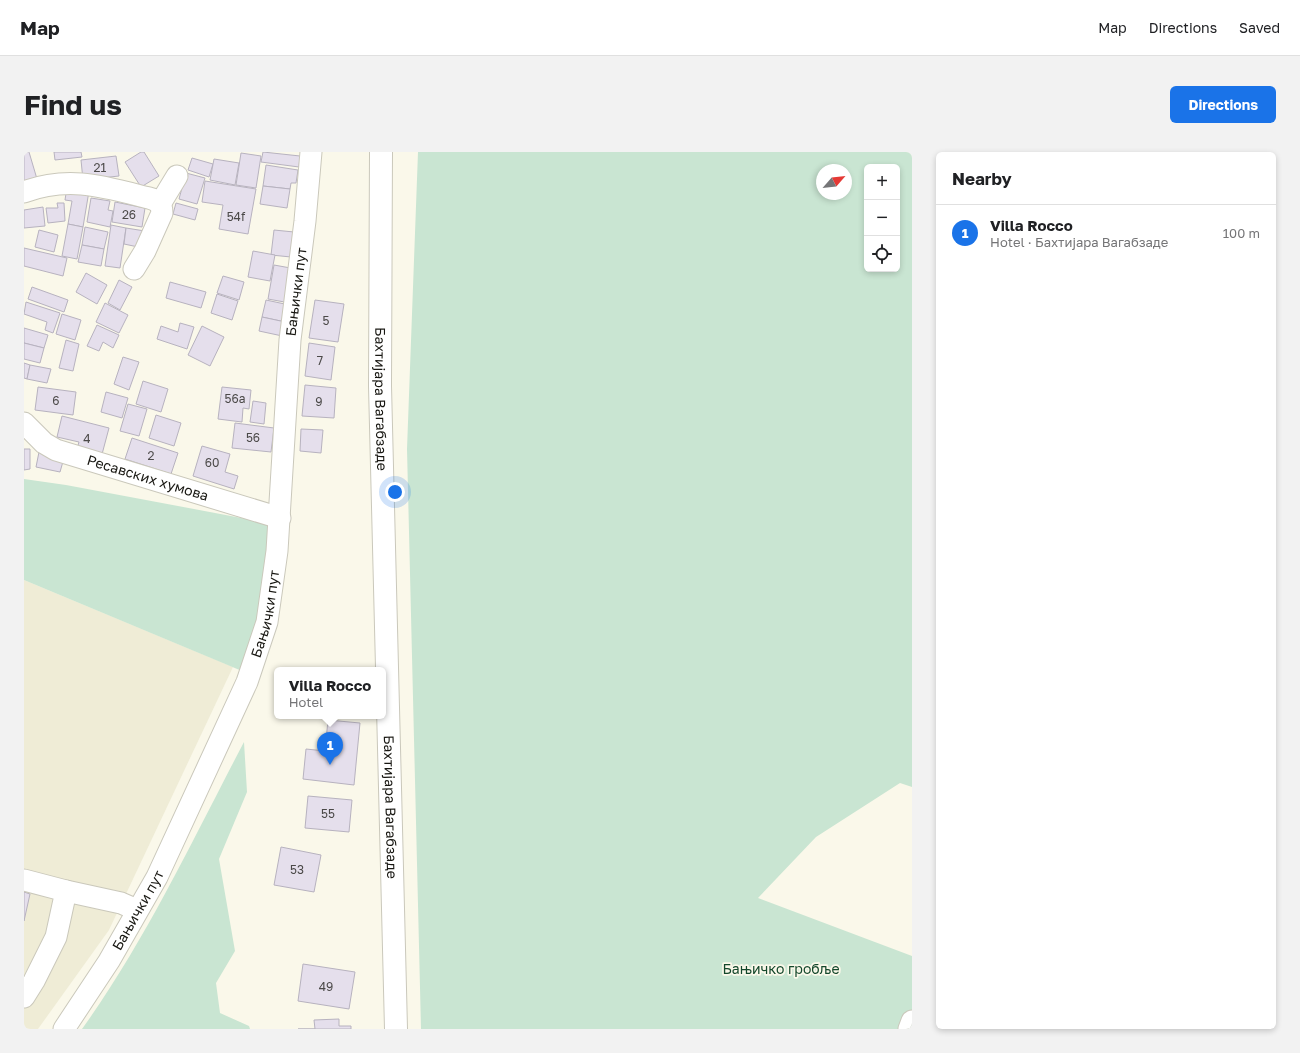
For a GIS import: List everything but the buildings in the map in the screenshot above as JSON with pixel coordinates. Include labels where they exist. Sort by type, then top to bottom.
[{"type":"main road","name":"Бахтијара Вагабзаде","points":[[381,152],[380,386],[396,1029]]},
{"type":"street","name":"Бањички пут","points":[[64,1029],[109,961],[160,870],[247,682],[258,654],[267,622],[280,518],[289,355],[305,221],[311,152]]},
{"type":"street","points":[[134,269],[152,237],[162,213],[160,204],[177,176]]},
{"type":"street","points":[[24,192],[48,185],[85,183],[149,198],[160,204]]},
{"type":"street","name":"Ресавских хумова","points":[[24,423],[44,443],[56,450],[280,518]]},
{"type":"street","points":[[24,880],[121,903],[137,910]]},
{"type":"street","points":[[24,997],[34,981],[56,937],[66,891]]},
{"type":"street","points":[[909,1029],[912,1021]]},
{"type":"shaded area","points":[[24,580],[233,667],[109,930],[38,1029],[24,1029]]},
{"type":"green space","name":"Бањичко гробље","points":[[418,152],[912,152],[912,787],[900,783],[816,837],[758,898],[912,956],[912,1029],[421,1029],[407,449]]},
{"type":"green space","points":[[24,479],[66,485],[274,524],[261,620],[242,671],[24,580]]},
{"type":"green space","points":[[244,742],[247,792],[219,859],[235,951],[216,983],[220,1013],[249,1026],[250,1029],[82,1029],[105,995],[148,925]]},
{"type":"place","name":"Villa Rocco","points":[[330,765]]}]
